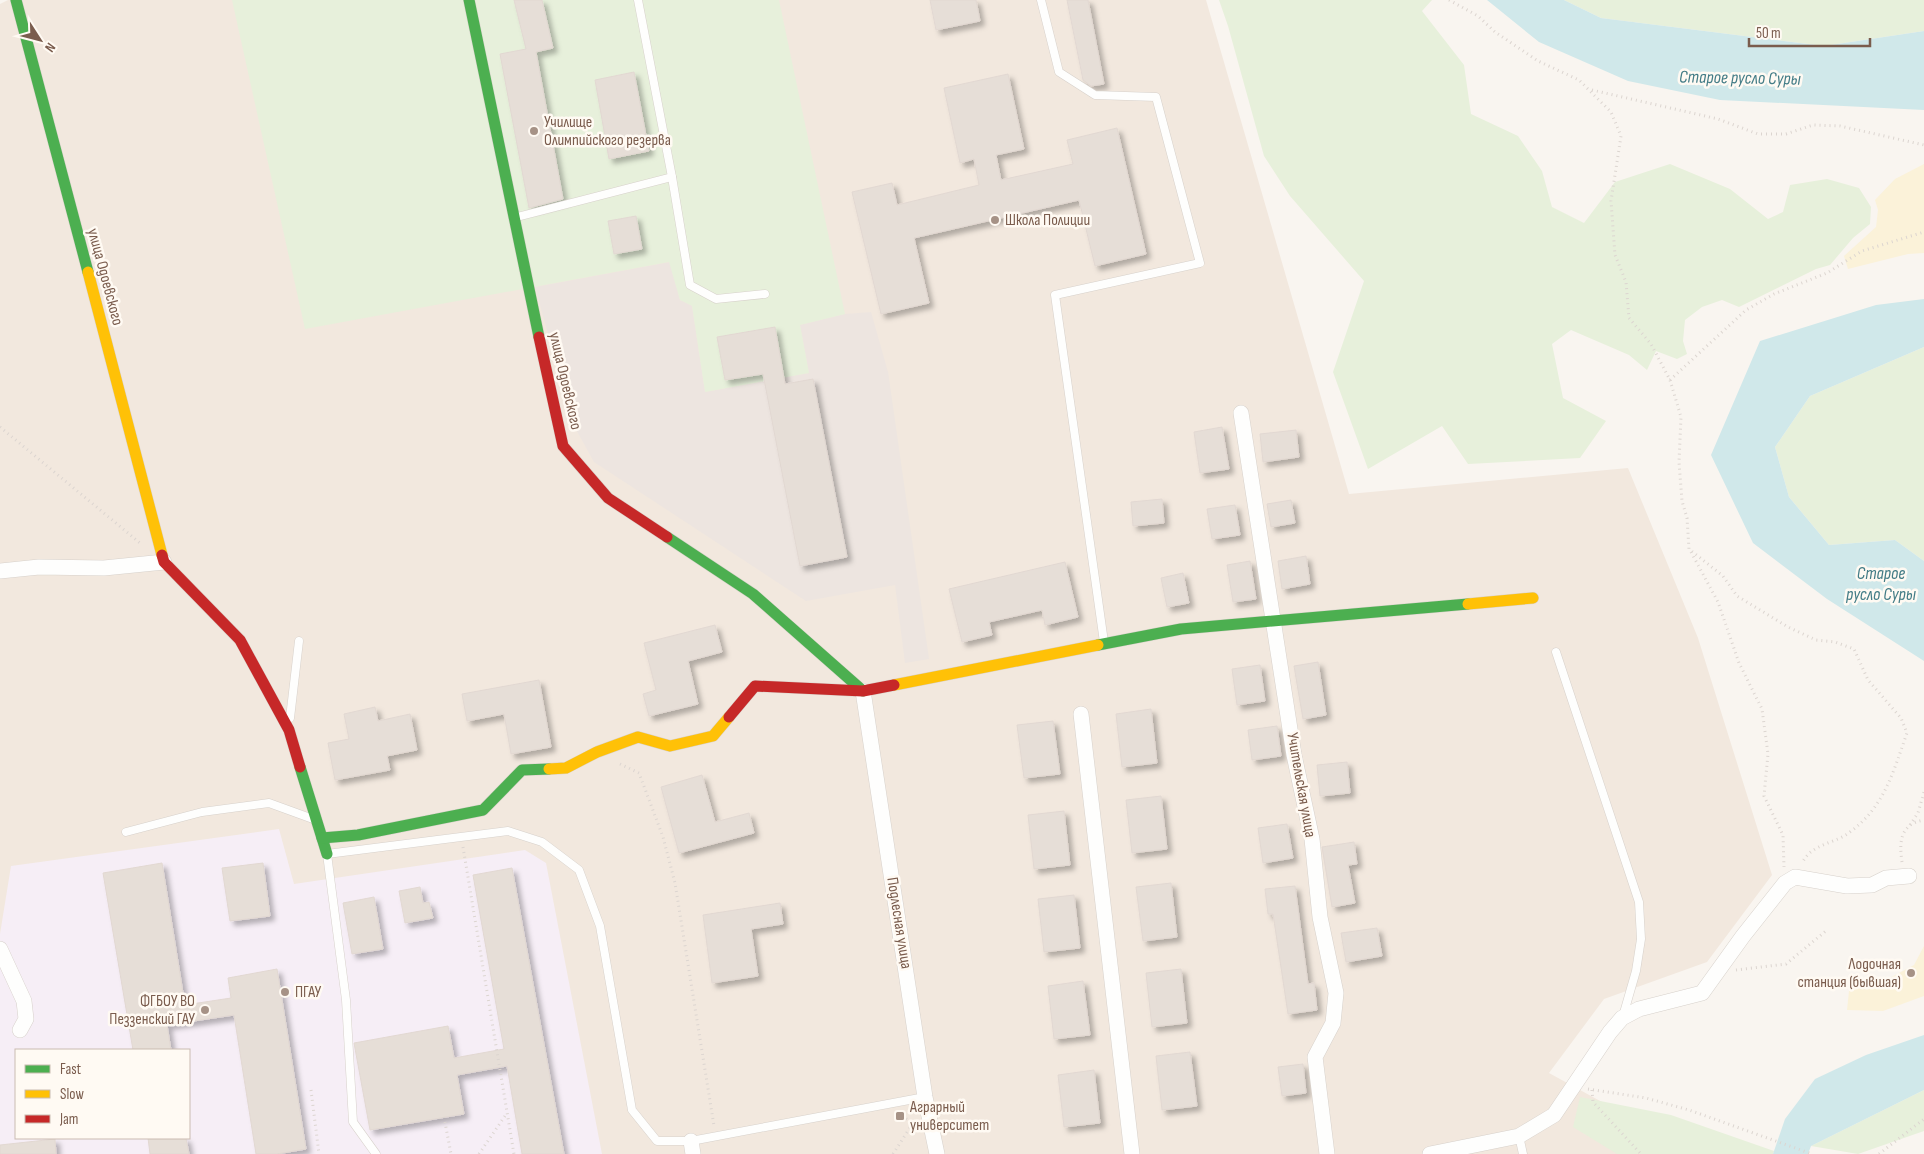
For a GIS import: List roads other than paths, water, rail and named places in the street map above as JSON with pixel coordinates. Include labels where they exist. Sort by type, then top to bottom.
[{"type":"street","name":"улица Одоевского","points":[[16,0],[164,562]]},
{"type":"street","name":"улица Одоевского","points":[[470,0],[563,446],[608,498],[753,594],[863,691]]},
{"type":"street","name":"Учительская улица","points":[[1240,413],[1275,621],[1294,755],[1312,839],[1320,917],[1336,993],[1333,1023],[1315,1058],[1327,1154]]},
{"type":"street","points":[[0,571],[39,567],[104,568],[164,562],[240,640],[289,730],[327,854]]},
{"type":"street","points":[[322,838],[358,835],[483,810],[522,770],[566,768],[597,752],[638,737],[670,746],[713,736],[755,686],[863,691],[1181,629],[1534,598]]},
{"type":"street","name":"Подлесная улица","points":[[863,691],[936,1154]]},
{"type":"street","points":[[1081,714],[1132,1154]]},
{"type":"street","points":[[1430,1154],[1519,1136],[1554,1115],[1610,1032],[1622,1018],[1639,1009],[1702,993],[1714,975],[1790,880],[1847,886],[1872,885],[1886,878],[1909,876]]},
{"type":"street","points":[[0,949],[24,1001],[26,1019],[20,1030]]},
{"type":"lane","points":[[638,0],[672,177],[690,285],[716,299],[765,294]]},
{"type":"lane","points":[[1041,0],[1059,72],[1094,95],[1156,97],[1200,263],[1055,295],[1104,644]]},
{"type":"lane","points":[[515,217],[672,177]]},
{"type":"lane","points":[[289,730],[299,641]]},
{"type":"lane","points":[[1556,652],[1640,902],[1641,939],[1636,971],[1622,1018]]},
{"type":"lane","points":[[126,832],[202,812],[269,803],[316,820]]},
{"type":"lane","points":[[376,1154],[353,1122],[346,1000],[327,854],[508,831],[542,842],[580,870],[600,926],[632,1110],[657,1141],[692,1147],[715,1135],[926,1096]]},
{"type":"lane","points":[[1519,1136],[1523,1154]]},
{"type":"water","name":"Старое русло Суры","points":[[1487,0],[1564,0],[1601,18],[1824,46],[1924,31],[1924,110],[1720,100],[1628,81],[1539,42]]},
{"type":"water","name":"Старое русло Суры","points":[[1924,299],[1924,347],[1810,396],[1775,447],[1789,497],[1829,545],[1895,540],[1924,561],[1924,661],[1827,599],[1753,543],[1711,455],[1760,341],[1876,305]]},
{"type":"water","points":[[1924,1035],[1924,1090],[1811,1146],[1808,1154],[1773,1154],[1785,1119],[1815,1079],[1866,1055]]},
{"type":"place","name":"Училище Олимпийского резерва","points":[[534,131]]},
{"type":"place","name":"Школа Полиции","points":[[995,220]]},
{"type":"place","name":"Лодочная станция (бывшая)","points":[[1911,973]]},
{"type":"place","name":"ПГАУ","points":[[285,992]]},
{"type":"place","name":"ФГБОУ ВО Пеззенский ГАУ","points":[[205,1010]]},
{"type":"place","name":"Аграрный университет","points":[[900,1116]]}]
